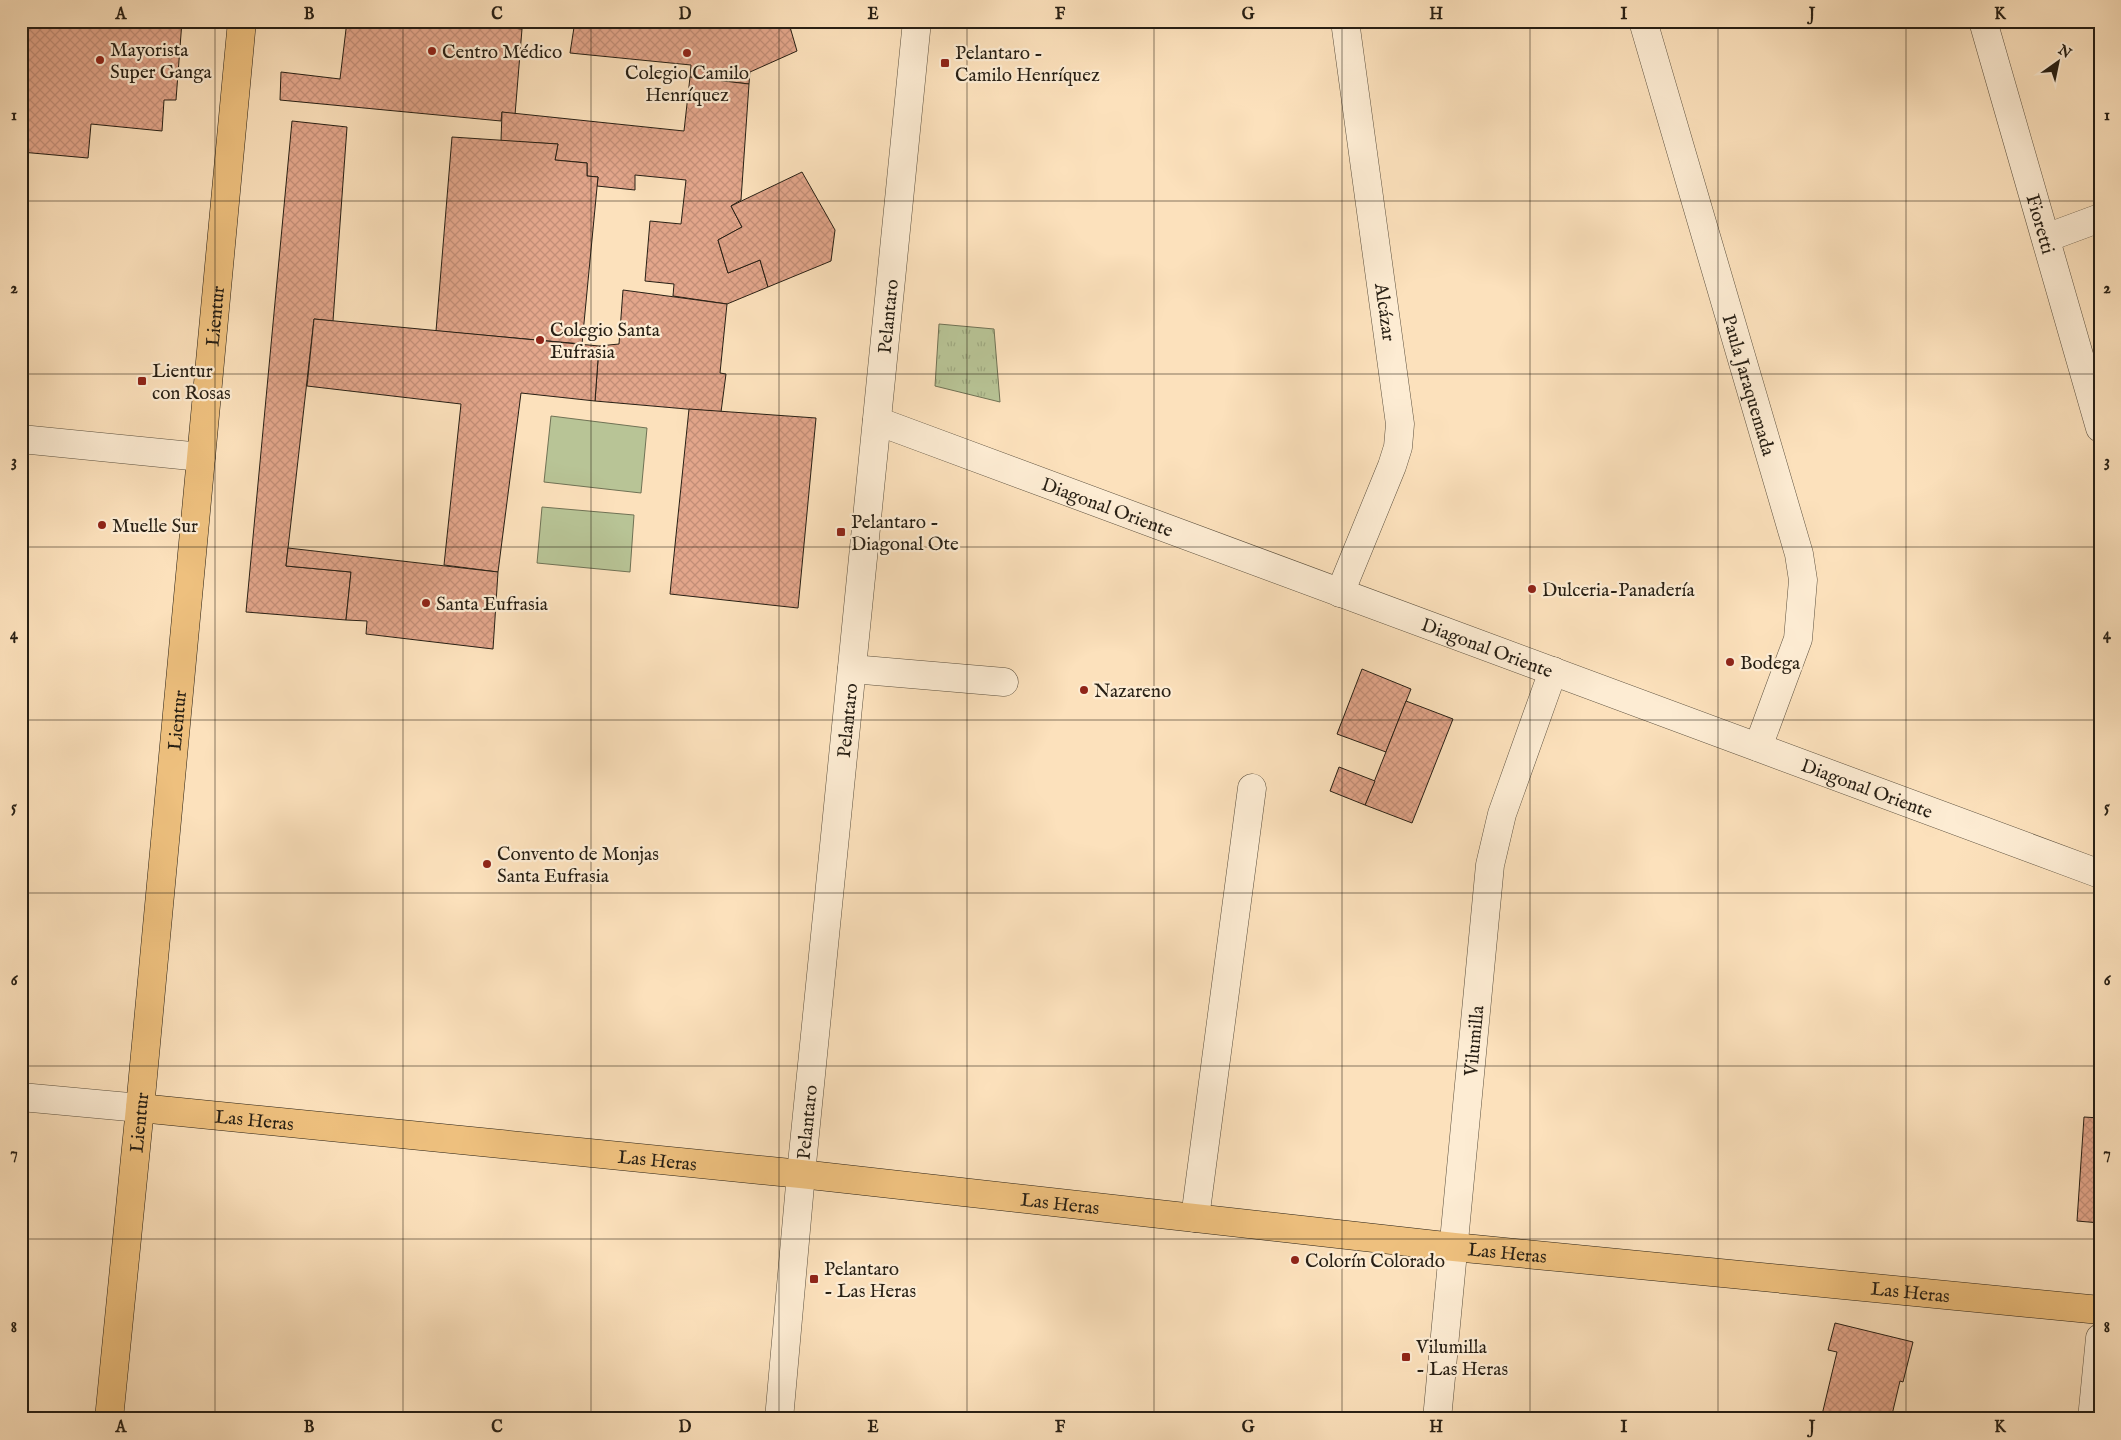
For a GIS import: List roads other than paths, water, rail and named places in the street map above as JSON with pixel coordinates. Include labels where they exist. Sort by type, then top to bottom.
[{"type":"main road","name":"Lientur","points":[[109,1419],[242,21]]},
{"type":"main road","name":"Las Heras","points":[[140,1108],[801,1174],[1454,1247],[2100,1310]]},
{"type":"street","name":"Pelantaro","points":[[779,1419],[801,1174],[917,21]]},
{"type":"street","name":"Alcázar","points":[[1340,592],[1392,466],[1398,447],[1400,424],[1345,21]]},
{"type":"street","name":"Paula Jaraquemada","points":[[1643,21],[1799,554],[1803,580],[1798,639],[1758,748]]},
{"type":"street","name":"Fioretti","points":[[1982,21],[2100,428]]},
{"type":"street","points":[[2046,238],[2100,218]]},
{"type":"street","name":"Diagonal Oriente","points":[[876,421],[2100,874]]},
{"type":"street","points":[[21,439],[201,457]]},
{"type":"street","points":[[852,669],[1004,682]]},
{"type":"street","name":"Vilumilla","points":[[1437,1419],[1490,866],[1502,814],[1552,671]]},
{"type":"street","points":[[1195,1218],[1252,788]]},
{"type":"street","name":"Las Heras","points":[[21,1097],[140,1108]]},
{"type":"street","points":[[2092,1419],[2100,1338]]},
{"type":"place","name":"Centro Médico","points":[[432,51]]},
{"type":"place","name":"Colegio Camilo Henríquez","points":[[687,53]]},
{"type":"place","name":"Mayorista Super Ganga","points":[[100,60]]},
{"type":"place","name":"Pelantaro - Camilo Henríquez","points":[[945,63]]},
{"type":"place","name":"Colegio Santa Eufrasia","points":[[540,340]]},
{"type":"place","name":"Lientur con Rosas","points":[[142,381]]},
{"type":"place","name":"Muelle Sur","points":[[102,525]]},
{"type":"place","name":"Pelantaro - Diagonal Ote","points":[[841,532]]},
{"type":"place","name":"Dulceria-Panadería","points":[[1532,589]]},
{"type":"place","name":"Santa Eufrasia","points":[[426,603]]},
{"type":"place","name":"Bodega","points":[[1730,662]]},
{"type":"place","name":"Nazareno","points":[[1084,690]]},
{"type":"place","name":"Convento de Monjas Santa Eufrasia","points":[[487,864]]},
{"type":"place","name":"Colorín Colorado","points":[[1295,1260]]},
{"type":"place","name":"Pelantaro - Las Heras","points":[[814,1279]]},
{"type":"place","name":"Vilumilla - Las Heras","points":[[1406,1357]]}]
